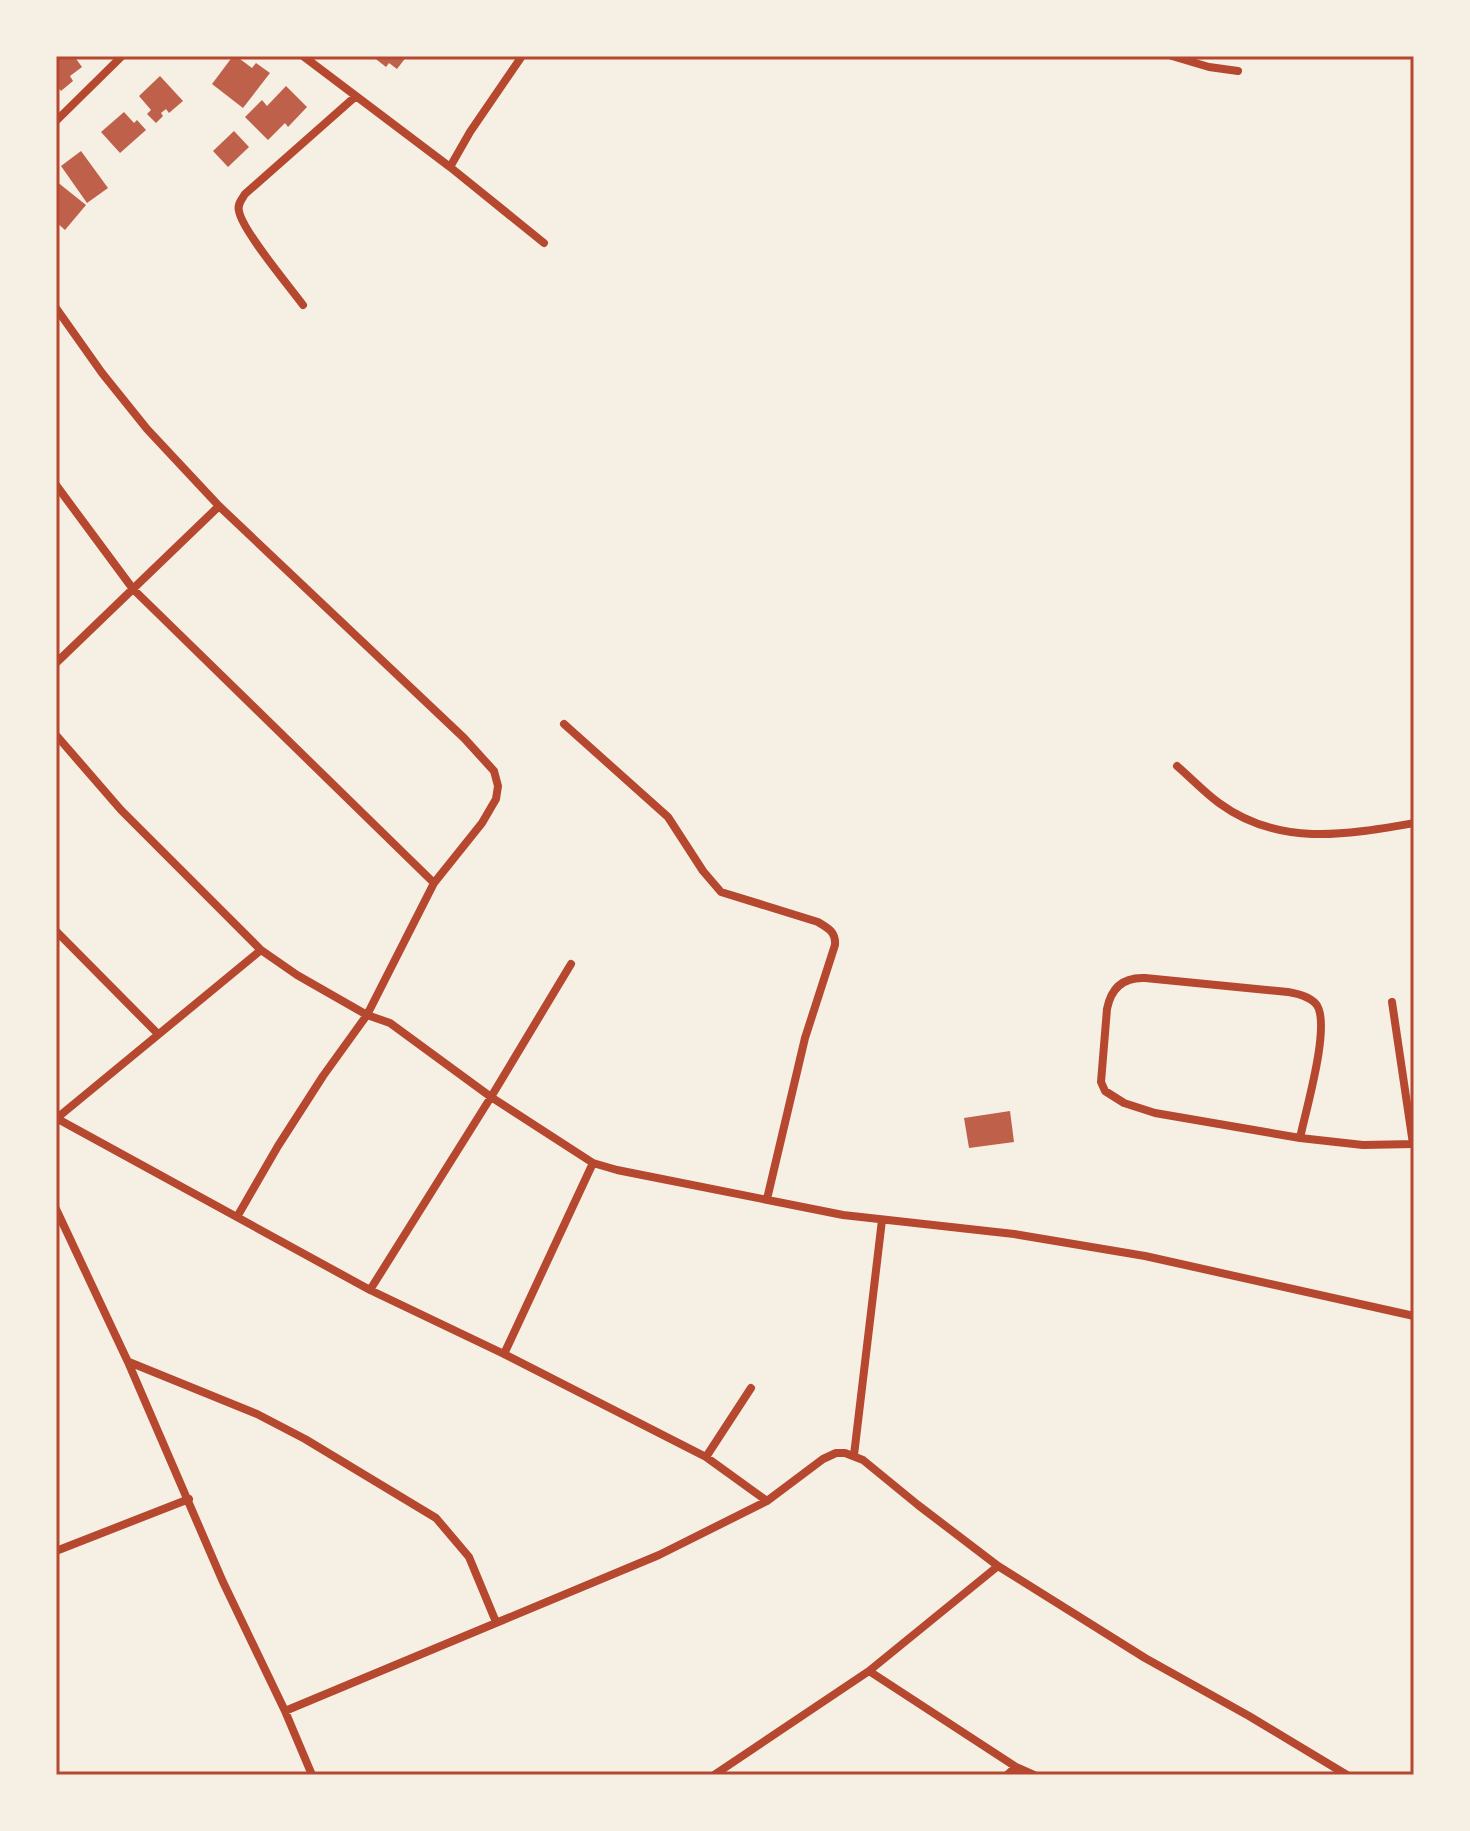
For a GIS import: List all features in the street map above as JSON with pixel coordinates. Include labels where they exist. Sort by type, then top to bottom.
[{"type":"street","points":[[56,121],[122,56]]},
{"type":"street","points":[[303,56],[450,167],[544,243]]},
{"type":"street","points":[[450,167],[522,56]]},
{"type":"street","points":[[1172,56],[1209,67],[1238,71]]},
{"type":"street","points":[[303,305],[246,228],[238,205],[245,194],[356,96]]},
{"type":"street","points":[[56,308],[147,429],[219,506],[464,738],[494,771],[498,786],[496,799],[482,823],[434,883],[367,1015],[300,1111],[237,1217]]},
{"type":"street","points":[[56,485],[133,589],[434,883]]},
{"type":"street","points":[[56,663],[219,506]]},
{"type":"street","points":[[564,724],[668,817],[703,871],[721,892],[818,922],[836,937],[805,1038],[767,1199]]},
{"type":"street","points":[[56,735],[121,810],[261,950],[297,975],[367,1015],[390,1023],[491,1097],[593,1163],[843,1215],[1014,1234],[1145,1256],[1414,1316]]},
{"type":"street","points":[[1177,766],[1220,803],[1258,825],[1292,833],[1320,835],[1354,834],[1414,823]]},
{"type":"street","points":[[56,931],[157,1033]]},
{"type":"street","points":[[261,950],[56,1118],[370,1290],[706,1457],[767,1501]]},
{"type":"street","points":[[370,1290],[571,964]]},
{"type":"street","points":[[1300,1138],[1322,1027],[1316,1004],[1304,996],[1288,992],[1145,978],[1125,981],[1109,997],[1101,1082],[1105,1091],[1124,1103],[1155,1113],[1300,1138],[1363,1145],[1413,1144],[1392,1002]]},
{"type":"street","points":[[504,1354],[593,1163]]},
{"type":"street","points":[[56,1209],[128,1362],[223,1582],[312,1775]]},
{"type":"street","points":[[854,1455],[882,1220]]},
{"type":"street","points":[[128,1362],[257,1414],[305,1439],[436,1518],[469,1557],[496,1622]]},
{"type":"street","points":[[706,1457],[751,1388]]},
{"type":"street","points":[[285,1711],[659,1555],[767,1501],[823,1459],[836,1453],[854,1455],[863,1460],[998,1566],[1145,1658],[1347,1775]]},
{"type":"street","points":[[56,1551],[189,1499]]},
{"type":"street","points":[[714,1775],[869,1671],[998,1566]]},
{"type":"street","points":[[869,1671],[1016,1767],[1034,1775]]},
{"type":"street","points":[[1007,1775],[1016,1767]]},
{"type":"building","points":[[56,56],[74,56],[82,67],[70,76],[73,81],[61,91],[56,85]]},
{"type":"building","points":[[233,56],[252,68],[256,63],[270,73],[243,108],[212,84]]},
{"type":"building","points":[[372,56],[407,56],[397,69],[389,63],[386,67]]},
{"type":"building","points":[[160,76],[183,101],[169,113],[166,109],[161,113],[163,116],[156,123],[147,114],[151,110],[139,96]]},
{"type":"building","points":[[286,86],[307,107],[288,127],[285,123],[268,140],[245,117],[262,100],[267,106]]},
{"type":"building","points":[[124,112],[146,130],[120,153],[101,132]]},
{"type":"building","points":[[234,131],[249,147],[228,167],[213,151]]},
{"type":"building","points":[[81,151],[108,188],[87,203],[61,166]]},
{"type":"building","points":[[56,181],[86,205],[65,230],[56,222]]},
{"type":"building","points":[[1010,1111],[1014,1142],[969,1148],[964,1118]]}]
